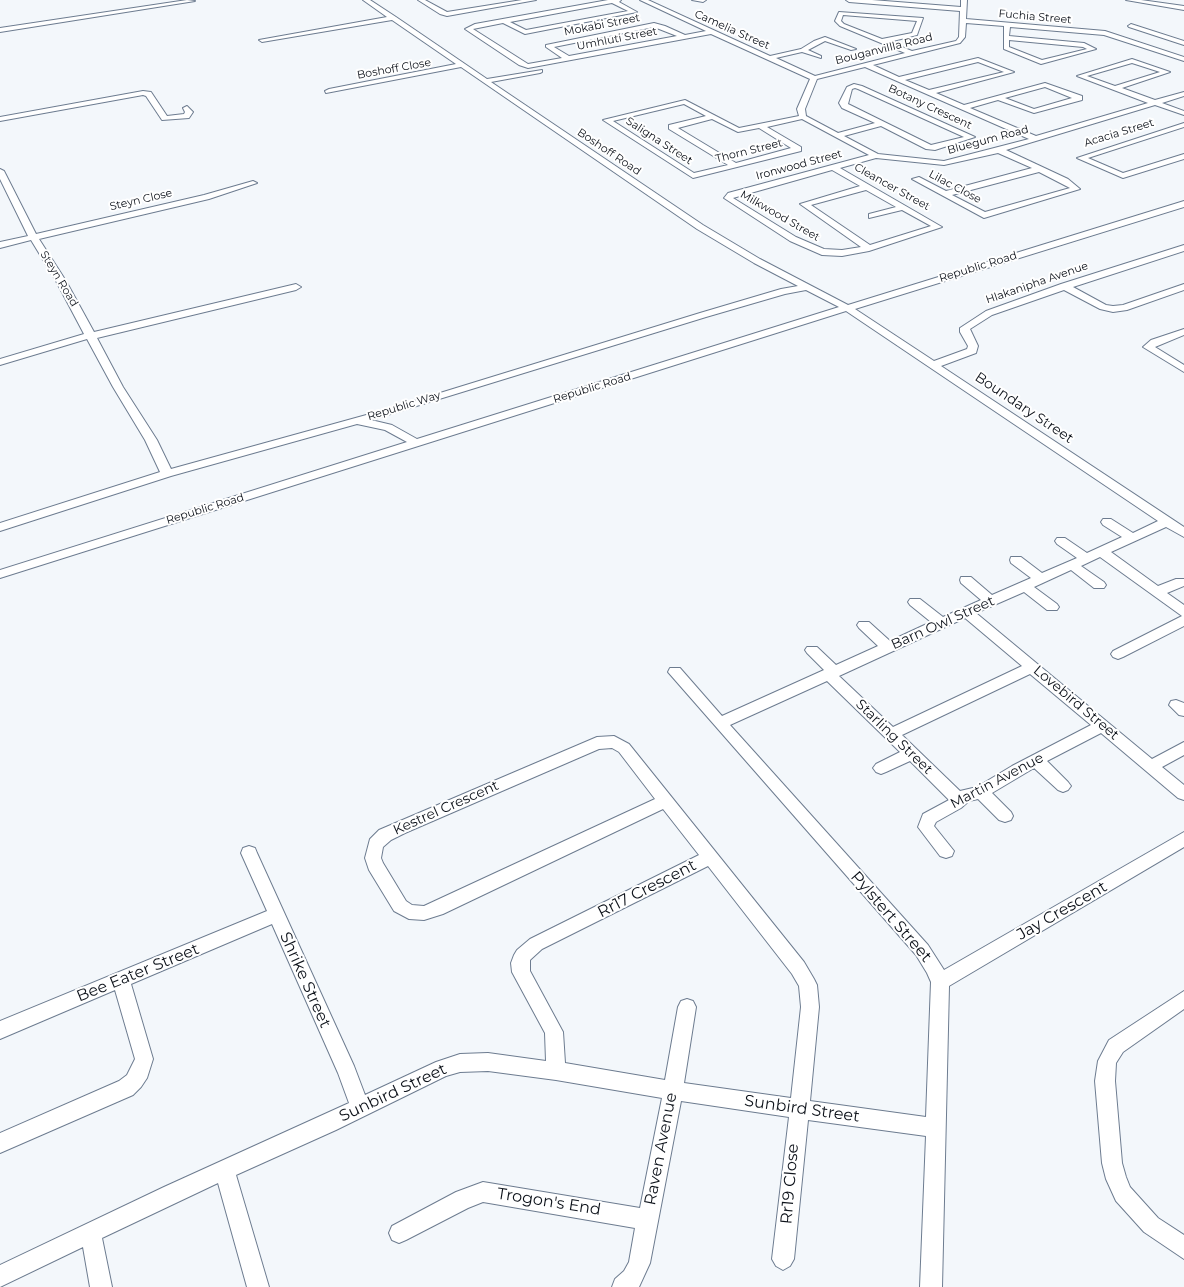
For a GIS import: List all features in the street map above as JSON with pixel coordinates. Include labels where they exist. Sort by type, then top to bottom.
[{"type":"street","points":[[0,30],[192,0]]},
{"type":"street","name":"Boshoff Road","points":[[366,0],[700,227],[847,308]]},
{"type":"street","points":[[421,0],[445,14],[533,0]]},
{"type":"street","points":[[470,0],[483,9]]},
{"type":"street","name":"Camelia Street","points":[[643,0],[814,78]]},
{"type":"street","points":[[695,0],[703,0]]},
{"type":"street","points":[[849,0],[922,3],[964,9]]},
{"type":"street","name":"Bouganvillla Road","points":[[814,78],[958,42],[961,38],[964,0]]},
{"type":"street","points":[[1129,0],[1184,8]]},
{"type":"street","points":[[616,1],[634,12],[525,32],[504,21],[616,1]]},
{"type":"street","points":[[882,41],[915,34],[920,19],[880,19],[842,12],[838,20],[840,24],[914,54]]},
{"type":"street","points":[[262,40],[394,18]]},
{"type":"street","name":"Umhluti Street","points":[[504,21],[472,26],[468,29],[520,64],[528,66],[710,32]]},
{"type":"street","name":"Fuchia Street","points":[[963,21],[1105,34]]},
{"type":"street","points":[[1105,34],[1145,22]]},
{"type":"street","name":"Mokabi Street","points":[[568,59],[548,46],[654,25],[684,36]]},
{"type":"street","points":[[1006,38],[1091,46],[1093,49],[1042,62],[1007,49],[1006,38],[1007,25]]},
{"type":"street","points":[[1131,26],[1184,43]]},
{"type":"street","points":[[1105,34],[1184,59]]},
{"type":"street","points":[[769,58],[802,50],[825,39],[853,49]]},
{"type":"street","points":[[802,50],[819,57]]},
{"type":"street","points":[[899,79],[978,60],[1011,72],[930,92]]},
{"type":"street","name":"Acacia Street","points":[[1116,88],[1167,72],[1132,60],[1081,77],[1184,113]]},
{"type":"street","points":[[486,81],[536,72],[546,68],[548,63]]},
{"type":"street","name":"Boshoff Close","points":[[328,90],[462,65]]},
{"type":"street","points":[[866,65],[1036,139]]},
{"type":"street","points":[[736,166],[672,127],[711,117],[738,130],[762,127],[803,117],[801,109],[814,78]]},
{"type":"street","points":[[965,107],[998,98],[1047,85],[1079,98],[1035,111],[998,98]]},
{"type":"street","name":"Botany Crescent","points":[[850,87],[860,87],[971,137],[931,148],[881,124],[844,105],[843,103],[850,87]]},
{"type":"street","points":[[0,119],[138,94],[148,94],[165,118],[186,116],[189,112],[187,108]]},
{"type":"street","name":"Bluegum Road","points":[[803,117],[876,156],[944,163],[1000,150],[1184,94]]},
{"type":"street","name":"Saligna Street","points":[[692,176],[606,121],[685,102],[711,117]]},
{"type":"street","points":[[838,135],[881,124]]},
{"type":"street","name":"Acacia Street","points":[[1184,125],[1080,157],[1123,176],[1184,156]]},
{"type":"street","name":"Thorn Street","points":[[692,176],[798,149],[762,127]]},
{"type":"street","points":[[1000,150],[1039,168]]},
{"type":"street","name":"Ironwood Street","points":[[728,197],[876,156]]},
{"type":"street","name":"Cleancer Street","points":[[834,168],[938,226]]},
{"type":"street","points":[[946,194],[1039,168]]},
{"type":"street","name":"Lilac Close","points":[[916,179],[984,215],[1075,190],[1075,187],[1039,168]]},
{"type":"street","name":"Steyn Road","points":[[0,171],[9,197],[61,281],[118,387],[160,456],[167,474]]},
{"type":"street","name":"Steyn Close","points":[[0,245],[206,197],[253,182]]},
{"type":"street","points":[[867,187],[809,201],[804,205],[869,248]]},
{"type":"street","name":"Milkwood Street","points":[[728,197],[730,200],[813,249],[838,253],[869,248],[926,232],[938,226]]},
{"type":"street","name":"Republic Road","points":[[0,574],[1184,204]]},
{"type":"street","points":[[872,216],[904,207]]},
{"type":"street","name":"Hlakanipha Avenue","points":[[934,365],[972,351],[973,346],[964,330],[966,326],[976,320],[1011,304],[1184,248]]},
{"type":"street","points":[[1064,286],[1102,307],[1113,309],[1124,308],[1184,287]]},
{"type":"street","points":[[0,362],[91,336],[296,287]]},
{"type":"street","name":"Republic Way","points":[[0,527],[167,474],[353,422],[703,314],[808,287]]},
{"type":"street","name":"Boundary Street","points":[[847,308],[1184,533]]},
{"type":"street","points":[[1184,332],[1155,342],[1148,347],[1184,369]]},
{"type":"street","points":[[353,422],[382,425],[406,436],[415,443]]},
{"type":"street","points":[[1107,522],[1132,538]]},
{"type":"street","name":"Barn Owl Street","points":[[720,723],[1167,522]]},
{"type":"street","points":[[1061,541],[1087,559]]},
{"type":"street","points":[[1102,552],[1184,612]]},
{"type":"street","points":[[1016,560],[1041,579]]},
{"type":"street","points":[[1072,565],[1099,586]]},
{"type":"street","points":[[966,580],[992,602]]},
{"type":"street","points":[[1156,592],[1181,582]]},
{"type":"street","points":[[1025,586],[1052,607]]},
{"type":"street","points":[[915,602],[942,624]]},
{"type":"street","name":"Lovebird Street","points":[[967,613],[1184,794]]},
{"type":"street","points":[[1118,654],[1184,620]]},
{"type":"street","points":[[864,625],[888,647]]},
{"type":"street","name":"Starling Street","points":[[812,650],[891,734],[958,799]]},
{"type":"street","points":[[891,734],[1032,666]]},
{"type":"street","name":"Pylstert Street","points":[[675,672],[922,950],[934,968],[940,982],[934,1128],[931,1287]]},
{"type":"street","name":"Martin Avenue","points":[[946,851],[928,830],[926,824],[928,818],[955,804],[958,799],[981,792],[1036,760],[1102,726]]},
{"type":"street","name":"Kestrel Crescent","points":[[665,801],[437,910],[424,913],[409,912],[400,906],[373,858],[376,844],[390,832],[602,742],[614,742],[624,748],[710,857]]},
{"type":"street","points":[[1151,766],[1184,748]]},
{"type":"street","points":[[881,768],[911,754]]},
{"type":"street","points":[[1036,760],[1063,786]]},
{"type":"street","points":[[981,792],[1005,816]]},
{"type":"street","name":"Jay Crescent","points":[[940,982],[1184,839]]},
{"type":"street","name":"Shrike Street","points":[[249,853],[347,1072],[360,1106]]},
{"type":"street","name":"Rr17 Crescent","points":[[556,1071],[554,1032],[521,972],[520,962],[523,956],[536,944],[710,857],[798,968],[808,985],[810,1007],[797,1109]]},
{"type":"street","name":"Bee Eater Street","points":[[0,1030],[276,916]]},
{"type":"street","points":[[0,1143],[126,1088],[134,1081],[140,1072],[144,1059],[121,981]]},
{"type":"street","points":[[1184,999],[1116,1046],[1110,1053],[1105,1069],[1109,1135],[1116,1178],[1123,1194],[1140,1215],[1184,1248]]},
{"type":"street","name":"Raven Avenue","points":[[623,1287],[632,1279],[639,1263],[687,1007]]},
{"type":"street","name":"Sunbird Street","points":[[0,1276],[443,1068],[472,1061],[556,1071],[672,1091],[934,1128]]},
{"type":"street","name":"Rr19 Close","points":[[783,1259],[797,1109]]},
{"type":"street","points":[[224,1170],[258,1287]]},
{"type":"street","name":"Trogon's End","points":[[398,1233],[463,1199],[482,1192],[648,1220]]},
{"type":"street","points":[[91,1233],[101,1287]]}]
